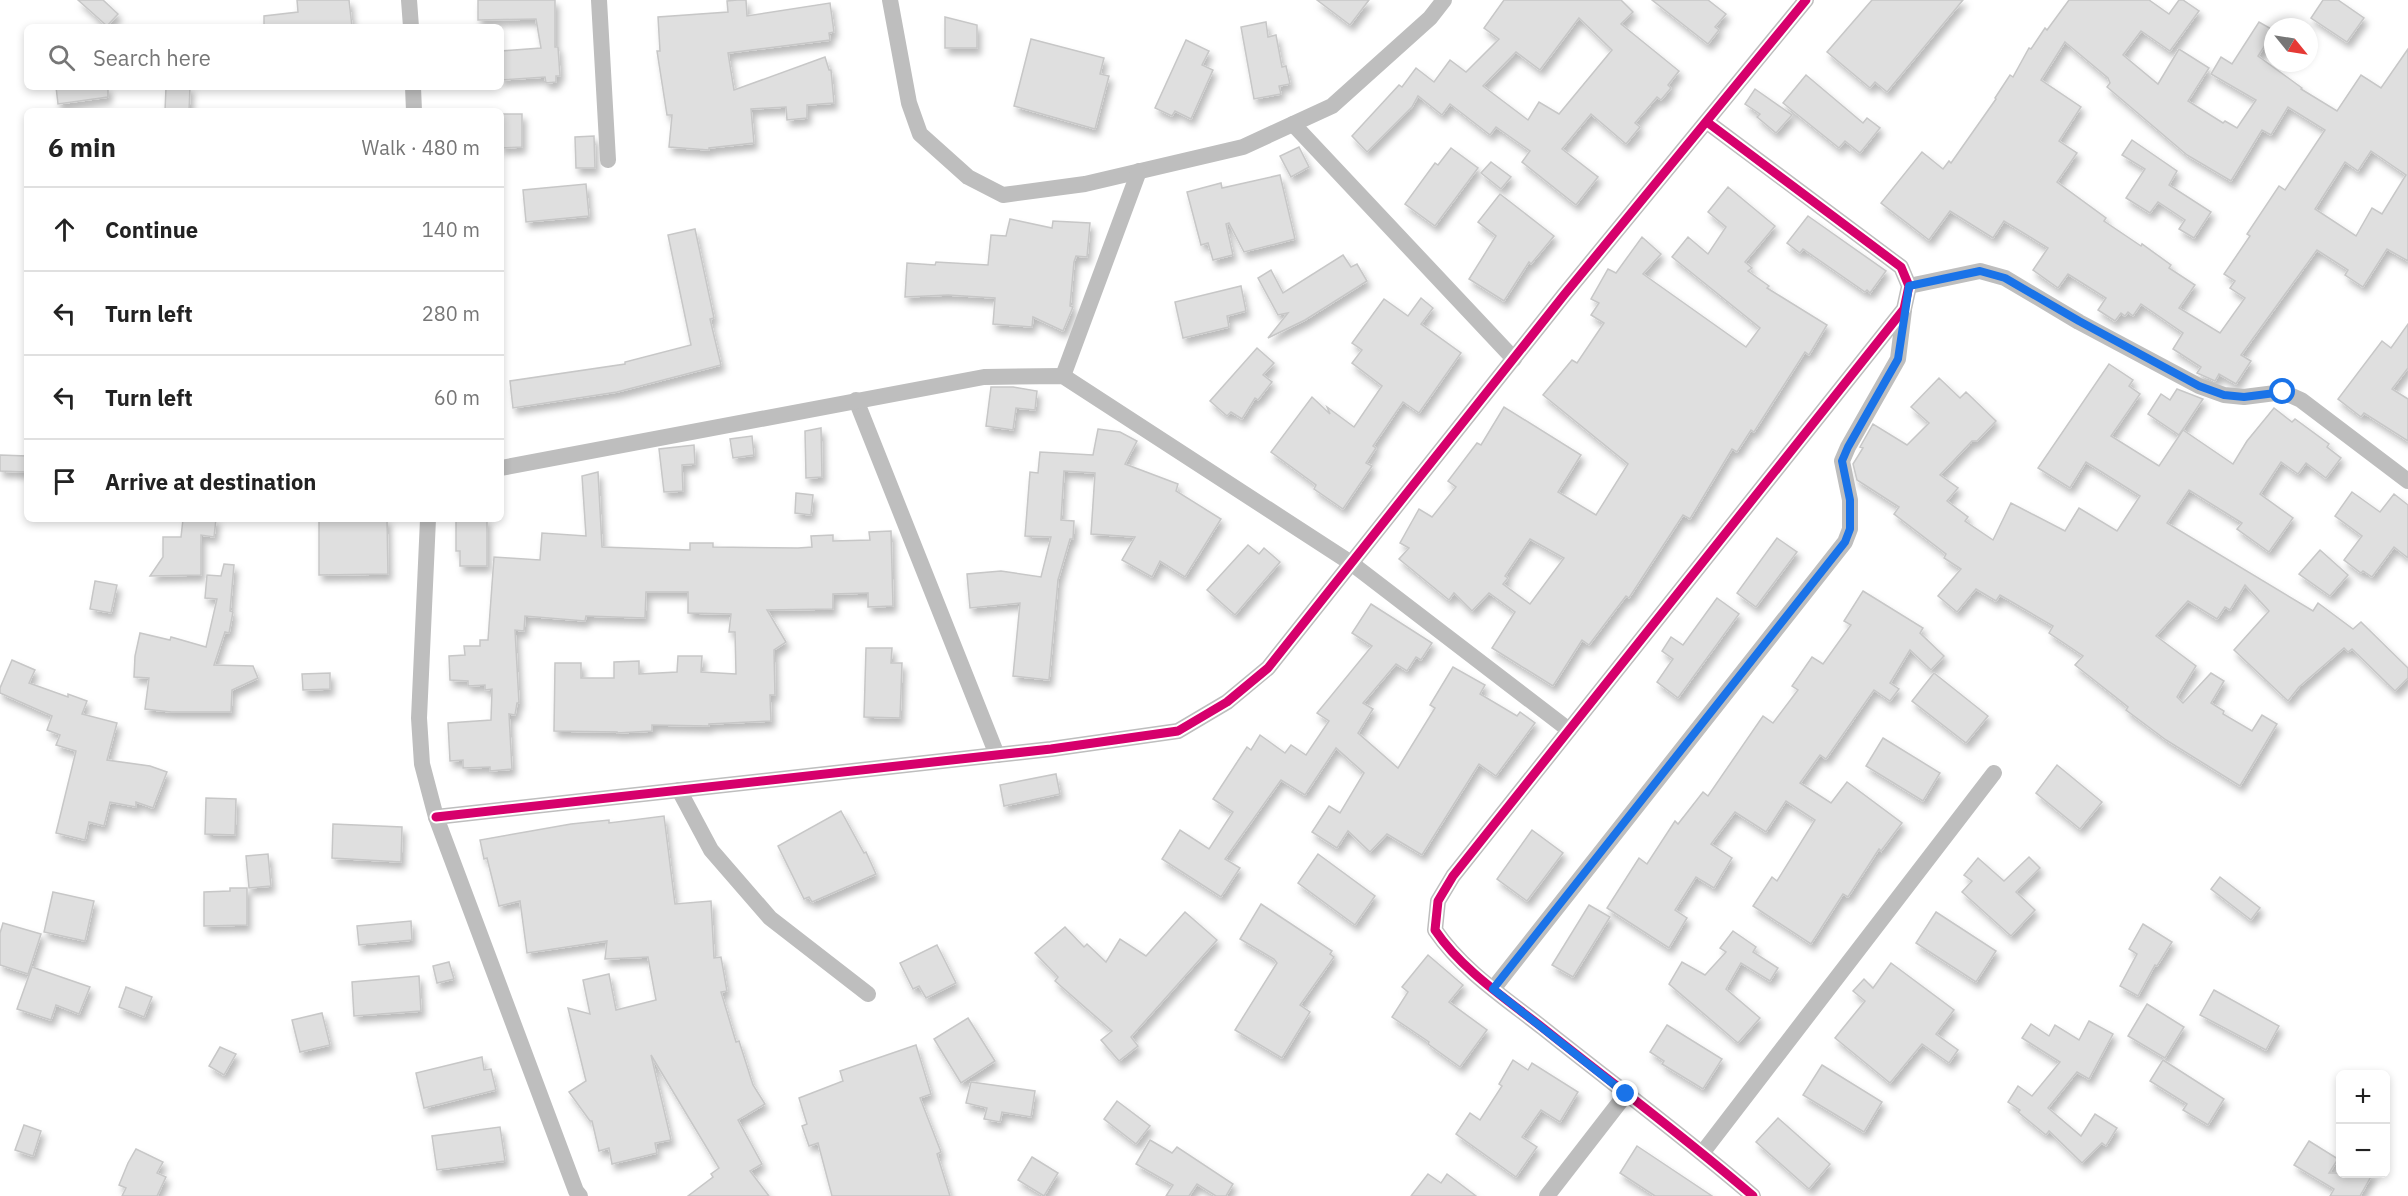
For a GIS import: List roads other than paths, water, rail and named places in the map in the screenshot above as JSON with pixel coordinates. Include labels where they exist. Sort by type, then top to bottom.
[{"type":"street","points":[[409,0],[411,24]]},
{"type":"street","points":[[599,0],[608,160]]},
{"type":"street","points":[[890,0],[909,103],[920,134],[968,177],[1003,195],[1085,184],[1243,147],[1332,106],[1430,18],[1444,0]]},
{"type":"street","points":[[436,817],[997,755],[1178,731],[1227,702],[1268,668],[1514,359],[1806,0]]},
{"type":"street","points":[[413,90],[414,108]]},
{"type":"street","points":[[1493,989],[1845,542],[1850,529],[1850,500],[1842,461],[1898,359],[1909,286],[1901,267],[1707,122]]},
{"type":"street","points":[[1293,124],[1514,359]]},
{"type":"street","points":[[1063,376],[1139,171]]},
{"type":"street","points":[[1909,286],[1980,271],[2005,278],[2199,386],[2224,395],[2244,397],[2283,392],[2301,400],[2408,482]]},
{"type":"street","points":[[1753,1196],[1703,1152],[1493,989],[1449,950],[1435,930],[1438,901],[1453,876],[1904,309]]},
{"type":"street","points":[[504,467],[984,377],[1063,376],[1351,563],[1569,730]]},
{"type":"street","points":[[856,400],[997,755]]},
{"type":"street","points":[[428,522],[419,718],[422,764],[436,817],[576,1191],[580,1196]]},
{"type":"street","points":[[1703,1152],[1994,773]]},
{"type":"street","points":[[679,790],[711,849],[770,918],[868,994]]},
{"type":"street","points":[[1547,1196],[1626,1094]]}]
